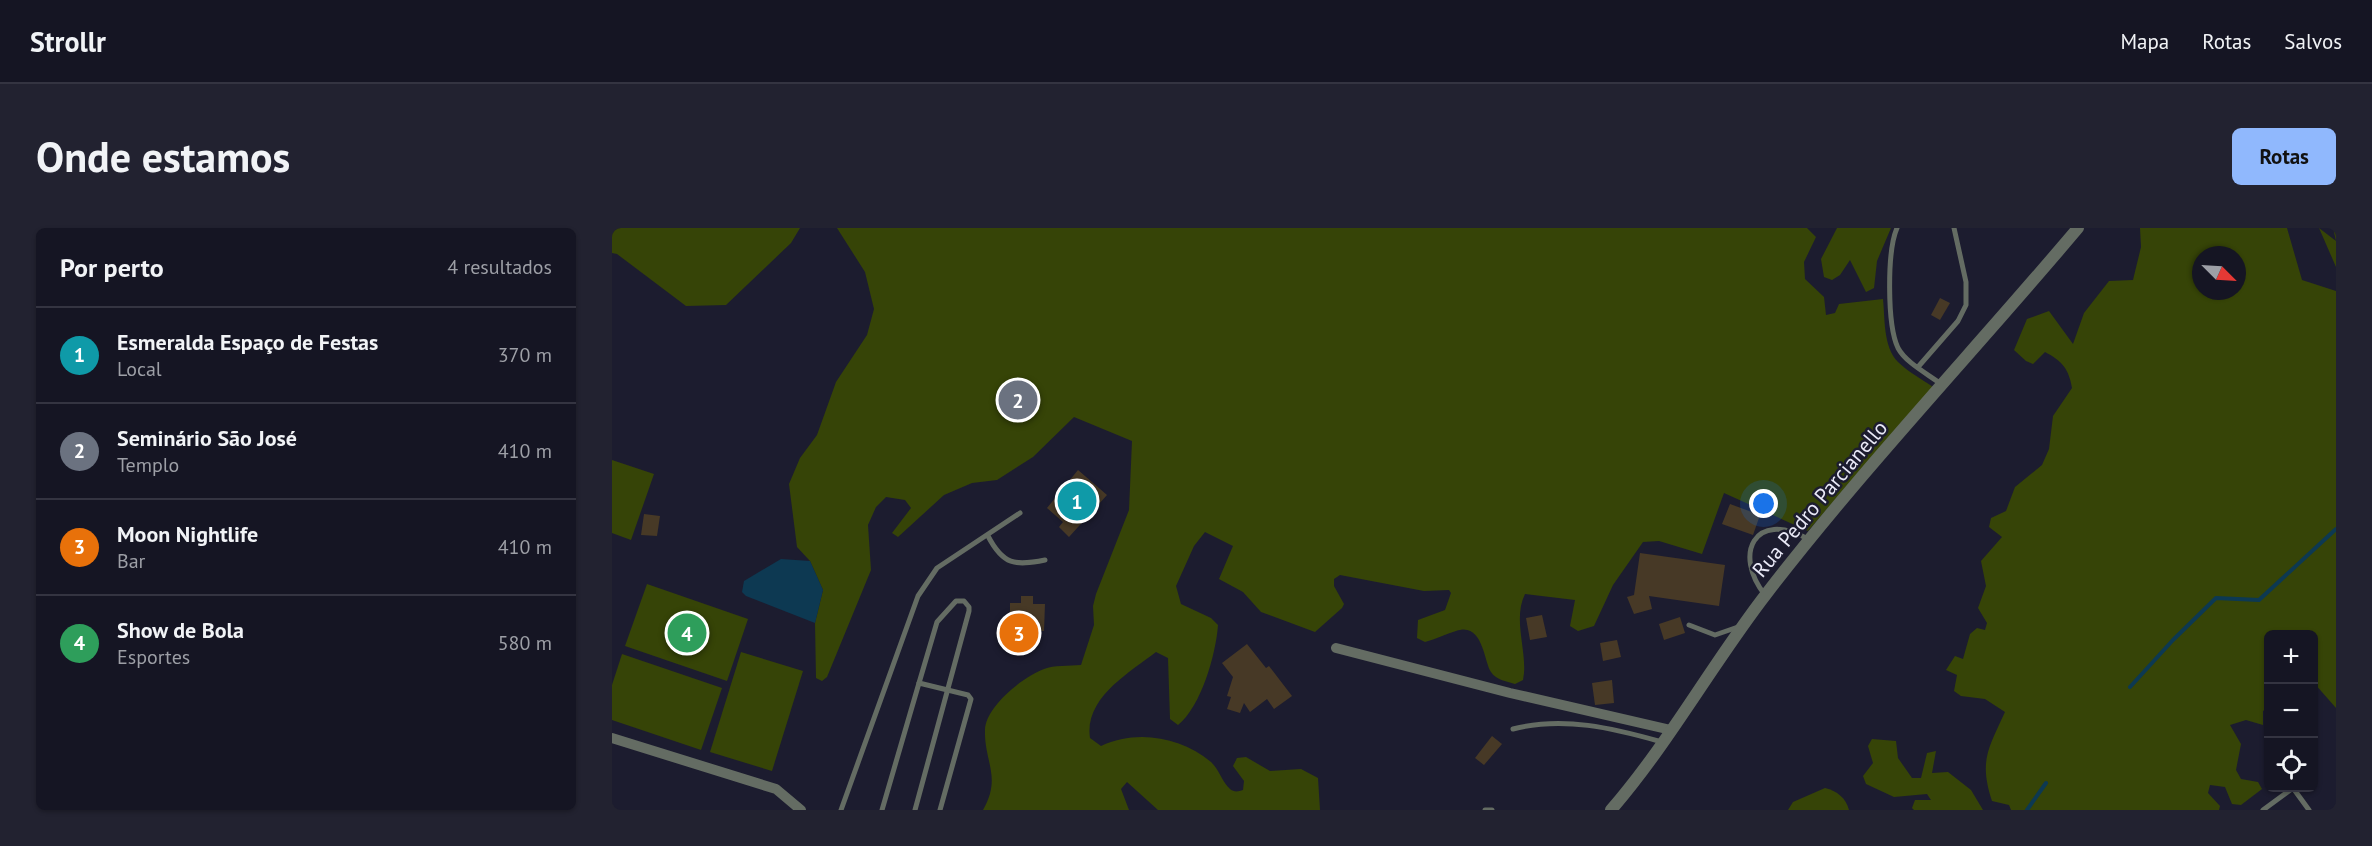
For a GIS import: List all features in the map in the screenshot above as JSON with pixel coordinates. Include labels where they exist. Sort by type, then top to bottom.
[{"type":"street","name":"Rua Pedro Parcianello","points":[[1611,810],[1664,742],[1765,595],[1809,540],[2078,228]]},
{"type":"street","points":[[1336,648],[1510,693],[1671,730]]},
{"type":"street","points":[[612,738],[776,789],[801,810]]},
{"type":"lane","points":[[1897,228],[1889,265],[1893,332],[1899,350],[1943,386]]},
{"type":"lane","points":[[1918,367],[1958,321],[1966,304],[1966,282],[1954,228]]},
{"type":"lane","points":[[841,810],[918,596],[937,568],[1020,513]]},
{"type":"lane","points":[[1765,595],[1751,572],[1750,557],[1752,546],[1762,531],[1771,528],[1783,529],[1809,540]]},
{"type":"lane","points":[[988,536],[997,553],[1015,563],[1045,560]]},
{"type":"lane","points":[[882,810],[937,622],[956,601],[964,601],[968,603],[969,611],[915,810]]},
{"type":"lane","points":[[1689,625],[1715,634],[1744,626]]},
{"type":"lane","points":[[919,683],[968,695],[971,699],[940,810]]},
{"type":"lane","points":[[1514,729],[1556,721],[1630,733],[1664,742]]},
{"type":"lane","points":[[2264,810],[2293,788],[2309,810]]},
{"type":"lane","points":[[1485,810],[1492,810]]},
{"type":"green space","points":[[612,228],[800,228],[791,243],[726,305],[686,306],[617,254],[612,253]]},
{"type":"green space","points":[[837,228],[1807,228],[1816,237],[1804,262],[1805,279],[1824,297],[1826,315],[1835,313],[1839,304],[1883,299],[1887,340],[1893,356],[1906,369],[1933,387],[1808,531],[1724,493],[1702,554],[1659,541],[1643,542],[1613,585],[1594,626],[1578,631],[1570,626],[1575,600],[1525,594],[1520,613],[1524,673],[1523,680],[1515,684],[1493,675],[1481,644],[1472,632],[1465,629],[1425,642],[1417,638],[1418,620],[1445,610],[1451,593],[1449,590],[1424,591],[1340,575],[1334,579],[1334,586],[1344,604],[1315,632],[1261,612],[1243,592],[1219,579],[1233,546],[1205,532],[1194,546],[1176,586],[1181,604],[1211,618],[1218,625],[1211,665],[1194,706],[1178,725],[1170,719],[1168,658],[1156,652],[1122,678],[1101,699],[1090,724],[1090,738],[1101,746],[1129,738],[1144,737],[1173,741],[1199,753],[1211,762],[1227,786],[1235,791],[1243,790],[1244,781],[1233,766],[1237,758],[1246,757],[1270,771],[1301,769],[1318,778],[1320,810],[1158,810],[1127,782],[1121,789],[1129,810],[983,810],[989,798],[992,779],[985,741],[985,730],[991,712],[998,702],[1026,678],[1052,667],[1081,665],[1094,625],[1093,606],[1096,594],[1129,510],[1132,441],[1074,417],[1033,457],[997,480],[972,483],[944,495],[898,537],[892,533],[911,508],[905,500],[886,497],[876,507],[868,525],[871,570],[827,677],[822,681],[816,678],[815,623],[823,590],[810,561],[797,547],[789,484],[800,458],[817,435],[836,382],[867,335],[874,309],[865,272]]},
{"type":"green space","points":[[1837,228],[1891,228],[1877,261],[1874,288],[1866,292],[1850,260],[1840,275],[1832,280],[1824,277],[1821,259]]},
{"type":"green space","points":[[2140,228],[2287,228],[2302,280],[2336,291],[2336,708],[2318,688],[2318,630],[2264,630],[2263,725],[2246,720],[2230,725],[2241,744],[2236,770],[2241,779],[2258,782],[2262,789],[2241,805],[2232,804],[2225,787],[2210,785],[2208,793],[2220,806],[2219,810],[2011,810],[2009,805],[1992,801],[1986,775],[1987,755],[2005,712],[1985,699],[1961,696],[1954,691],[1957,675],[1946,670],[1955,656],[1963,659],[1970,634],[1977,628],[1985,630],[1987,623],[1978,608],[1986,586],[1981,561],[2002,537],[1989,527],[1991,518],[2006,511],[2015,487],[2042,465],[2049,449],[2053,416],[2072,388],[2067,371],[2051,355],[2045,352],[2033,364],[2014,350],[2027,319],[2049,311],[2073,344],[2084,313],[2109,281],[2133,280],[2141,247]]},
{"type":"green space","points":[[2319,228],[2336,241],[2336,267]]},
{"type":"green space","points":[[612,460],[654,474],[631,540],[612,533]]},
{"type":"green space","points":[[647,584],[748,619],[727,681],[625,646]]},
{"type":"green space","points":[[741,652],[803,671],[772,771],[710,752]]},
{"type":"green space","points":[[622,654],[722,688],[701,750],[612,720],[612,685]]},
{"type":"green space","points":[[1872,739],[1896,741],[1898,758],[1912,778],[1921,778],[1927,753],[1936,751],[1932,773],[1948,772],[1971,790],[1983,810],[1914,810],[1912,808],[1915,800],[1931,800],[1927,794],[1894,797],[1866,784],[1863,776],[1873,763],[1868,746]]},
{"type":"green space","points":[[1825,788],[1840,796],[1846,802],[1849,810],[1788,810],[1793,802]]},
{"type":"water","points":[[781,559],[810,561],[823,590],[815,623],[746,596],[742,592],[744,581]]},
{"type":"building","points":[[1940,298],[1950,303],[1940,320],[1931,315]]},
{"type":"building","points":[[1078,470],[1107,495],[1069,537],[1059,527],[1063,522],[1047,508]]},
{"type":"building","points":[[1730,504],[1760,515],[1753,535],[1722,524]]},
{"type":"building","points":[[644,514],[660,516],[657,536],[641,535]]},
{"type":"building","points":[[1640,553],[1725,565],[1719,606],[1649,596],[1652,609],[1634,614],[1627,597],[1634,595]]},
{"type":"building","points":[[1021,596],[1033,596],[1033,604],[1045,604],[1044,631],[1010,630],[1010,603],[1021,603]]},
{"type":"building","points":[[1542,615],[1547,637],[1530,640],[1526,618]]},
{"type":"building","points":[[1680,617],[1685,633],[1664,640],[1659,624]]},
{"type":"building","points":[[1617,640],[1621,657],[1603,661],[1600,643]]},
{"type":"building","points":[[1247,644],[1266,668],[1269,666],[1292,696],[1274,709],[1267,699],[1250,712],[1244,703],[1240,713],[1227,709],[1231,697],[1227,696],[1233,677],[1222,663]]},
{"type":"building","points":[[1612,680],[1614,703],[1595,705],[1592,683]]},
{"type":"building","points":[[1492,736],[1502,744],[1484,765],[1475,758]]},
{"type":"waterway","points":[[2130,687],[2216,598],[2259,600],[2336,529]]},
{"type":"waterway","points":[[2027,810],[2046,783]]},
{"type":"place","name":"Seminário São José","points":[[1018,400]]},
{"type":"place","name":"Esmeralda Espaço de Festas","points":[[1077,501]]},
{"type":"place","name":"Show de Bola","points":[[687,633]]},
{"type":"place","name":"Moon Nightlife","points":[[1019,633]]}]
